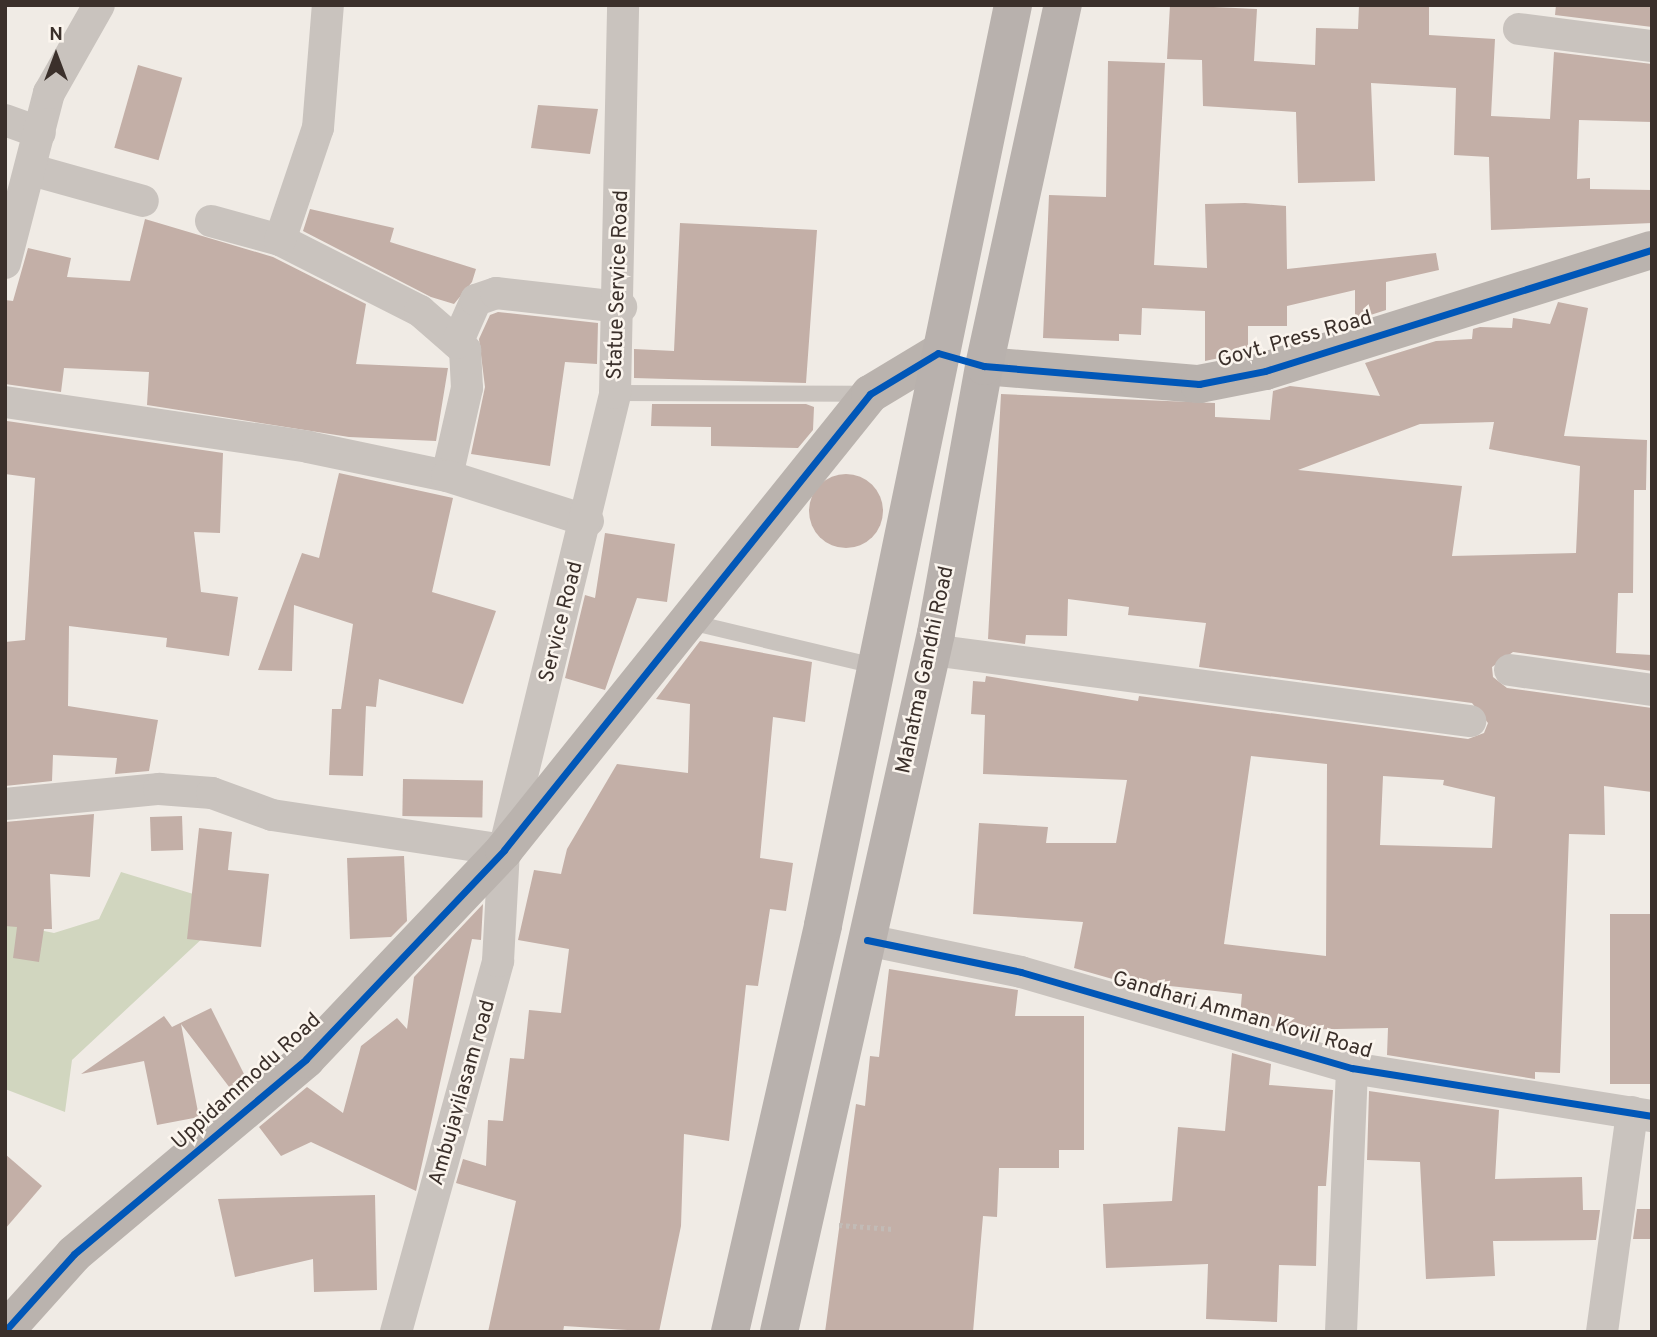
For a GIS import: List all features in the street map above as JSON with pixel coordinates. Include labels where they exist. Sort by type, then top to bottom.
[{"type":"main road","points":[[730,1332],[875,666],[938,353],[1013,5]]},
{"type":"main road","name":"Mahatma Gandhi Road","points":[[779,1332],[932,650],[984,366],[1063,5]]},
{"type":"street","points":[[5,263],[32,170],[49,93],[99,5]]},
{"type":"street","points":[[280,240],[318,128],[328,5]]},
{"type":"street","name":"Statue Service Road","points":[[615,393],[621,307],[623,5]]},
{"type":"street","points":[[1520,29],[1652,46]]},
{"type":"street","points":[[5,120],[40,133]]},
{"type":"street","points":[[32,170],[143,201]]},
{"type":"street","points":[[211,221],[280,240],[420,311],[457,343],[469,365],[467,388],[447,476]]},
{"type":"street","name":"Govt. Press Road","points":[[938,353],[984,366],[1199,384],[1265,371],[1652,250]]},
{"type":"street","points":[[457,343],[476,300],[496,293],[621,307]]},
{"type":"street","points":[[870,394],[938,353]]},
{"type":"street","name":"Service Road","points":[[504,850],[588,521],[615,393]]},
{"type":"street","name":"Uppidammodu Road","points":[[5,1331],[74,1254],[306,1059],[504,850],[870,394]]},
{"type":"street","points":[[5,402],[308,447],[447,476],[588,521]]},
{"type":"street","points":[[932,650],[1469,721]]},
{"type":"street","points":[[1510,670],[1652,690]]},
{"type":"street","points":[[5,804],[159,789],[212,793],[272,815],[504,850]]},
{"type":"street","name":"Ambujavilasam road","points":[[396,1332],[498,961],[504,850]]},
{"type":"street","name":"Gandhari Amman Kovil Road","points":[[867,940],[1021,972],[1352,1068],[1642,1114]]},
{"type":"street","points":[[1341,1332],[1352,1068]]},
{"type":"street","points":[[1602,1332],[1642,1114]]},
{"type":"lane","name":"Statue Service Road","points":[[615,393],[870,394]]},
{"type":"lane","points":[[688,621],[875,666]]},
{"type":"path","points":[[833,1224],[893,1230]]},
{"type":"green space","points":[[121,872],[236,907],[72,1060],[65,1112],[5,1089],[5,923],[54,933],[99,919]]},
{"type":"building","points":[[1170,5],[1257,9],[1254,61],[1315,65],[1316,28],[1358,29],[1359,5],[1429,5],[1429,35],[1495,39],[1491,116],[1550,119],[1554,52],[1652,64],[1652,122],[1579,120],[1577,179],[1590,178],[1590,189],[1652,190],[1652,223],[1491,230],[1489,157],[1454,155],[1456,88],[1371,83],[1375,181],[1298,183],[1296,112],[1203,106],[1202,60],[1167,59]]},
{"type":"building","points":[[1556,5],[1652,5],[1652,27],[1555,15]]},
{"type":"building","points":[[1108,61],[1165,63],[1154,265],[1207,268],[1205,204],[1245,203],[1286,206],[1287,269],[1436,253],[1439,270],[1386,282],[1386,310],[1355,320],[1355,290],[1287,306],[1287,326],[1248,326],[1248,352],[1205,361],[1205,311],[1142,308],[1141,335],[1119,334],[1119,341],[1043,338],[1049,195],[1106,197]]},
{"type":"building","points":[[138,65],[182,78],[159,160],[114,148]]},
{"type":"building","points":[[538,105],[598,109],[590,154],[531,148]]},
{"type":"building","points":[[310,209],[394,228],[390,242],[476,269],[472,282],[454,304],[431,297],[303,231]]},
{"type":"building","points":[[145,219],[273,257],[366,304],[356,364],[448,368],[436,441],[349,437],[147,405],[149,372],[64,368],[61,392],[5,384],[5,300],[13,301],[28,248],[71,258],[67,277],[130,281]]},
{"type":"building","points":[[680,223],[817,230],[806,383],[634,378],[634,349],[674,351]]},
{"type":"building","points":[[1558,302],[1588,308],[1564,436],[1647,440],[1646,490],[1634,490],[1633,593],[1618,593],[1616,653],[1652,655],[1652,671],[1513,652],[1492,667],[1493,677],[1507,688],[1652,708],[1652,792],[1604,786],[1605,835],[1569,834],[1560,1073],[1535,1072],[1535,1079],[1387,1055],[1388,1028],[1285,1030],[1240,1016],[1242,994],[1116,980],[1074,968],[1083,922],[973,914],[979,823],[1048,827],[1046,843],[1116,843],[1127,780],[983,774],[985,715],[971,714],[973,681],[985,682],[986,676],[1138,701],[1139,696],[1468,739],[1484,733],[1488,723],[1472,703],[1199,667],[1206,623],[1128,615],[1129,607],[1068,599],[1067,636],[1026,635],[1025,644],[988,639],[1001,394],[1215,403],[1215,417],[1270,420],[1273,391],[1290,386],[1380,396],[1365,363],[1436,341],[1472,339],[1473,329],[1480,327],[1512,328],[1513,318],[1550,324]],"holes":[[[1494,422],[1489,449],[1580,466],[1576,553],[1452,556],[1462,486],[1298,470],[1420,424]],[[1251,756],[1327,764],[1326,956],[1224,944]],[[1383,776],[1444,780],[1443,785],[1495,797],[1492,848],[1380,845]]]},
{"type":"building","points":[[498,312],[598,323],[597,364],[565,362],[550,466],[471,454],[485,387],[479,339],[490,315]]},
{"type":"building","points":[[652,404],[806,404],[814,407],[813,430],[798,448],[711,446],[711,427],[651,426]]},
{"type":"building","points":[[7,421],[223,453],[220,533],[194,532],[201,592],[238,597],[229,656],[166,647],[167,638],[69,626],[68,706],[158,720],[149,771],[115,774],[117,758],[53,755],[52,781],[5,786],[5,642],[25,640],[35,478],[5,474]]},
{"type":"building","points":[[339,473],[453,498],[432,592],[496,611],[463,704],[379,679],[376,707],[366,706],[363,776],[329,775],[332,709],[341,709],[353,624],[294,605],[292,671],[258,670],[302,553],[319,558]]},
{"type":"building","points":[[846,474],[867,480],[877,490],[883,511],[877,532],[867,542],[846,548],[825,542],[815,532],[809,511],[815,490],[825,480]]},
{"type":"building","points":[[605,533],[675,544],[667,602],[637,598],[605,690],[565,678],[585,595],[595,598]]},
{"type":"building","points":[[700,641],[812,662],[805,722],[773,717],[760,858],[793,863],[786,911],[770,909],[758,986],[746,985],[729,1141],[684,1134],[681,1226],[659,1332],[564,1326],[563,1332],[488,1332],[516,1201],[456,1183],[463,1159],[486,1166],[488,1120],[503,1121],[510,1058],[524,1059],[529,1010],[561,1013],[569,949],[518,940],[534,870],[561,874],[567,849],[617,764],[688,773],[690,704],[656,699]]},
{"type":"building","points":[[403,779],[483,780],[482,817],[402,816]]},
{"type":"building","points":[[94,814],[90,877],[50,874],[52,929],[44,929],[39,962],[13,958],[17,927],[5,926],[5,822]]},
{"type":"building","points":[[182,816],[183,850],[151,851],[150,817]]},
{"type":"building","points":[[199,828],[232,832],[228,870],[269,874],[261,947],[187,939]]},
{"type":"building","points":[[404,856],[407,921],[391,937],[350,939],[347,858]]},
{"type":"building","points":[[483,904],[481,940],[472,939],[416,1191],[311,1142],[281,1156],[259,1127],[307,1087],[343,1113],[361,1046],[397,1018],[407,1029],[414,977]]},
{"type":"building","points":[[1610,914],[1652,914],[1652,1084],[1610,1084]]},
{"type":"building","points":[[889,969],[1018,990],[1015,1016],[1084,1016],[1084,1150],[1059,1150],[1059,1168],[999,1168],[997,1217],[983,1216],[973,1332],[825,1332],[856,1104],[865,1106],[870,1056],[879,1057]]},
{"type":"building","points":[[211,1008],[247,1080],[233,1092],[181,1024],[199,1117],[157,1125],[144,1061],[81,1074],[164,1016],[172,1027]]},
{"type":"building","points":[[1232,1053],[1271,1064],[1269,1085],[1333,1090],[1326,1186],[1318,1186],[1316,1266],[1279,1265],[1277,1322],[1206,1319],[1208,1264],[1106,1268],[1103,1204],[1172,1201],[1178,1127],[1225,1131]]},
{"type":"building","points":[[1369,1091],[1499,1110],[1495,1179],[1582,1177],[1583,1210],[1600,1210],[1596,1240],[1493,1241],[1495,1276],[1426,1279],[1420,1162],[1367,1160]]},
{"type":"building","points":[[5,1154],[42,1186],[5,1229]]},
{"type":"building","points":[[375,1195],[377,1290],[314,1292],[313,1259],[235,1277],[218,1199]]},
{"type":"building","points":[[1637,1209],[1652,1209],[1652,1239],[1633,1239]]},
{"type":"cycle path","points":[[5,1331],[74,1254],[306,1059],[504,850],[870,394],[938,353],[984,366],[1199,384],[1265,371],[1652,250]]},
{"type":"cycle path","points":[[867,940],[1021,972],[1352,1068],[1652,1116]]}]
